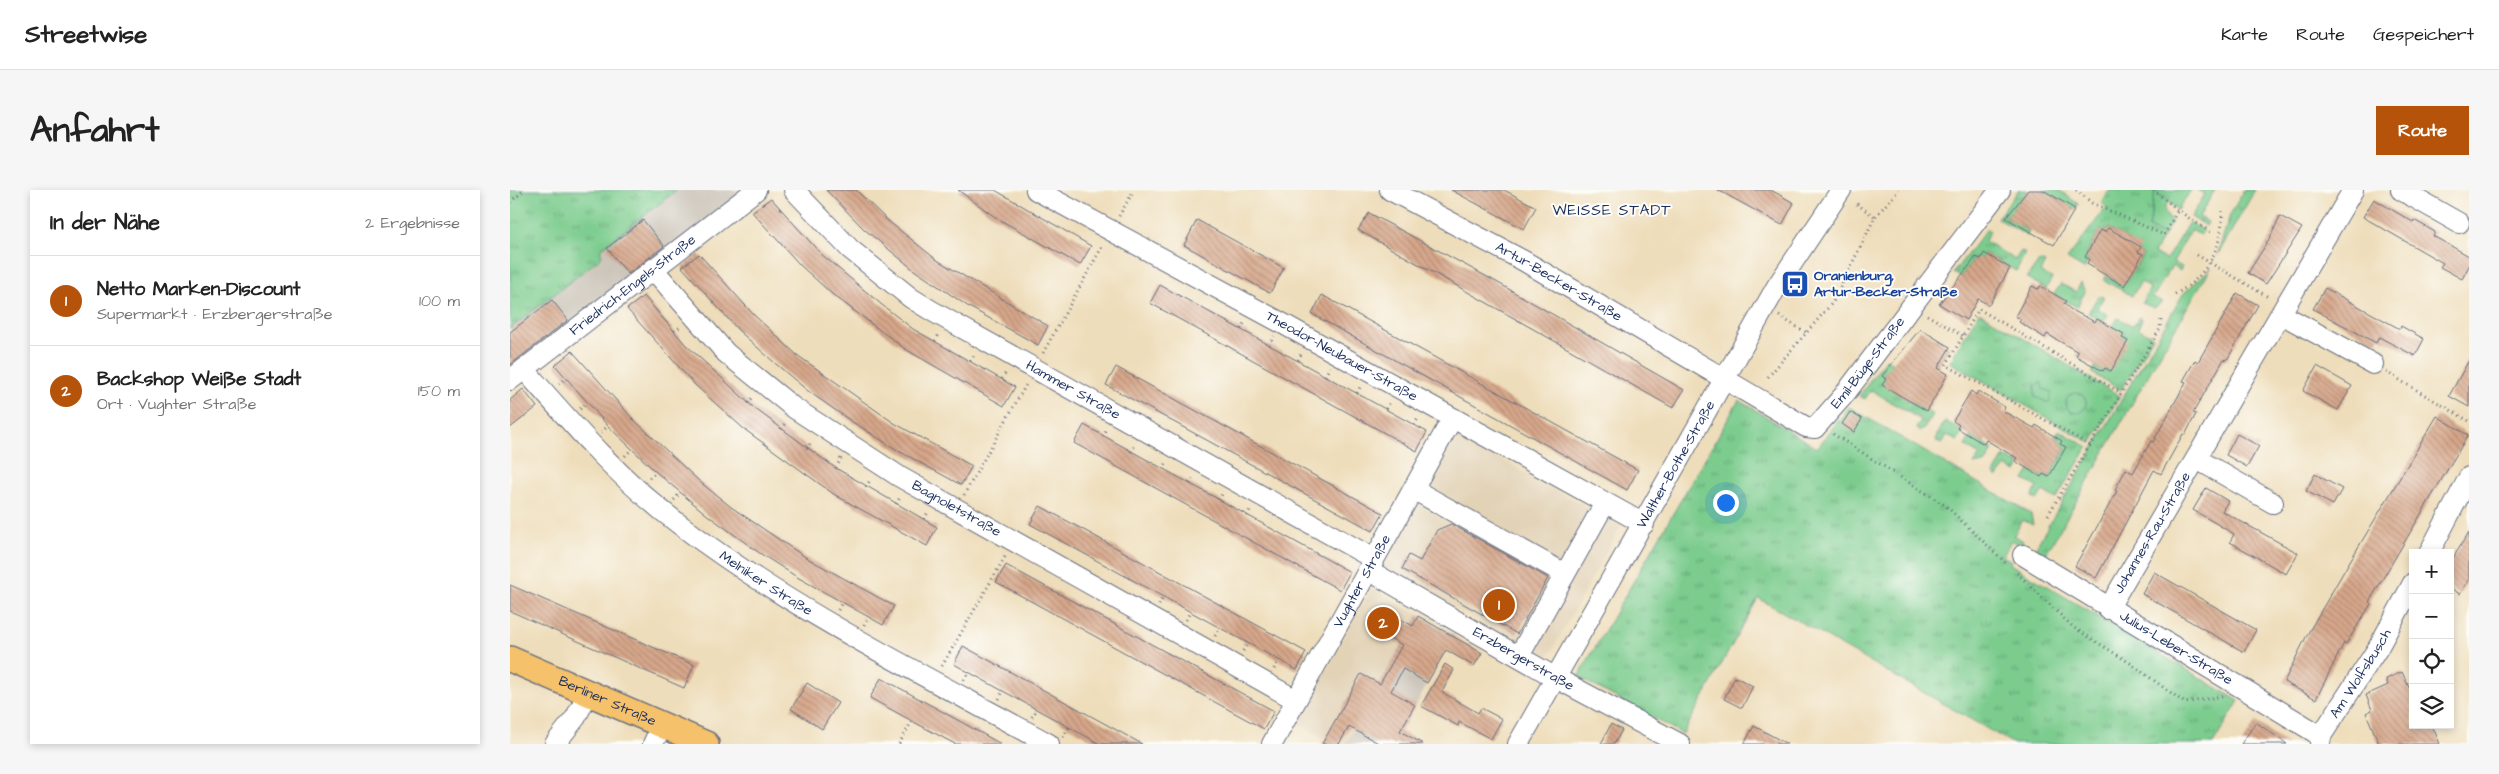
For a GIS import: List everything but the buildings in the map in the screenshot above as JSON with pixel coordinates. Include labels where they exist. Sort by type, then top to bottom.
[{"type":"main road","name":"Berliner Straße","points":[[510,659],[588,693],[658,734],[706,744]]},
{"type":"street","name":"Friedrich-Engels-Straße","points":[[517,375],[756,190]]},
{"type":"street","name":"Hammer Straße","points":[[794,190],[850,249],[911,298],[965,331],[1371,564]]},
{"type":"street","name":"Theodor-Neubauer-Straße","points":[[1036,190],[1644,524]]},
{"type":"street","name":"Artur-Becker-Straße","points":[[1390,190],[1524,262],[1724,379]]},
{"type":"street","name":"Walther-Bothe-Straße","points":[[1518,744],[1777,286],[1840,190]]},
{"type":"street","name":"Emil-Büge-Straße","points":[[1724,379],[1806,427],[1815,428],[1844,394],[2000,190]]},
{"type":"street","name":"Johannes-Rau-Straße","points":[[2108,609],[2353,190]]},
{"type":"street","points":[[2401,190],[2459,223]]},
{"type":"street","name":"Bagnoletstraße","points":[[653,269],[726,353],[794,408],[900,477],[1296,700]]},
{"type":"street","points":[[2283,311],[2373,364]]},
{"type":"street","name":"Melniker Straße","points":[[517,375],[597,453],[678,524],[765,584],[1049,744]]},
{"type":"street","name":"Vughter Straße","points":[[1272,744],[1452,419]]},
{"type":"street","name":"Johannes-Rau-Straße","points":[[2197,459],[2273,503]]},
{"type":"street","points":[[2431,549],[2469,477]]},
{"type":"street","points":[[1413,489],[1565,574]]},
{"type":"street","points":[[1519,656],[1605,503]]},
{"type":"street","name":"Julius-Leber-Straße","points":[[2015,560],[2108,609],[2247,692],[2321,740]]},
{"type":"street","name":"Erzbergerstraße","points":[[1371,564],[1556,678],[1680,744]]},
{"type":"street","name":"Am Wolfsbusch","points":[[2321,740],[2378,648],[2409,590]]},
{"type":"street","points":[[555,744],[576,717],[588,693]]},
{"type":"path","points":[[510,202],[524,190]]},
{"type":"path","points":[[961,502],[1134,190]]},
{"type":"path","points":[[1768,378],[1833,302],[1875,217],[1898,190]]},
{"type":"path","points":[[2076,190],[2092,203],[2164,235],[2178,210]]},
{"type":"path","points":[[2153,190],[2178,210],[2211,232]]},
{"type":"path","points":[[1857,204],[1875,217]]},
{"type":"path","points":[[2175,294],[2186,289],[2210,263],[2223,228],[2222,211]]},
{"type":"path","points":[[2197,255],[2283,311]]},
{"type":"path","points":[[2090,446],[1946,364],[1979,309],[2121,393]]},
{"type":"path","points":[[1921,311],[1963,336]]},
{"type":"path","points":[[1782,318],[1807,333]]},
{"type":"path","points":[[2048,515],[2160,329],[2161,320]]},
{"type":"path","points":[[2373,364],[2469,421]]},
{"type":"path","points":[[1828,430],[1946,506],[2015,560],[2074,627],[2130,663],[2185,703],[2247,692]]},
{"type":"path","points":[[807,449],[814,438]]},
{"type":"path","points":[[836,468],[842,457]]},
{"type":"path","points":[[866,487],[873,475]]},
{"type":"path","points":[[934,680],[1014,541]]},
{"type":"path","points":[[899,744],[912,720]]},
{"type":"shaded area","points":[[677,190],[748,190],[510,375],[510,329],[602,258],[600,250]]},
{"type":"shaded area","points":[[1457,435],[1621,526],[1547,659],[1383,568]]},
{"type":"shaded area","points":[[1372,588],[1418,614],[1346,744],[1335,744],[1297,723]]},
{"type":"shaded area","points":[[1418,614],[1455,635],[1394,744],[1346,744]]},
{"type":"green space","points":[[510,190],[677,190],[600,250],[602,257],[510,329]]},
{"type":"green space","points":[[2019,190],[2028,190],[2006,218],[2029,231],[2027,236],[1997,218]]},
{"type":"green space","points":[[2043,190],[2059,190],[2078,204],[2075,209]]},
{"type":"green space","points":[[2110,190],[2191,190],[2178,210],[2155,192],[2149,228],[2164,235],[2154,253],[2166,260],[2189,222],[2204,231],[2200,235],[2191,230],[2173,262],[2182,267],[2180,271],[2172,266],[2153,297],[2162,302],[2154,308],[2142,303],[2150,288],[2141,282],[2132,296],[2104,280],[2106,276],[2124,286],[2143,255],[2138,252],[2140,247],[2108,228],[2105,232],[2100,230],[2085,256],[2089,259],[2084,269],[2067,259],[2105,209],[2109,210],[2101,202]]},
{"type":"green space","points":[[2197,190],[2215,190],[2199,217],[2208,222],[2206,226],[2191,217],[2205,194]]},
{"type":"green space","points":[[2244,190],[2255,190],[2217,256],[2230,215]]},
{"type":"green space","points":[[2155,191],[2168,202],[2165,212],[2172,221],[2164,235],[2149,228]]},
{"type":"green space","points":[[1987,229],[1990,231],[1985,241],[2015,260],[2021,251],[2024,252],[2024,256],[2016,271],[1984,253],[1981,259],[1976,257],[1960,277],[1953,273]]},
{"type":"green space","points":[[2039,261],[2045,263],[2040,272],[2052,278],[2046,289],[2027,278]]},
{"type":"green space","points":[[2211,268],[2042,561],[2033,552],[2183,294]]},
{"type":"green space","points":[[2081,283],[2085,292],[2077,307],[2054,294],[2061,284],[2076,292]]},
{"type":"green space","points":[[2104,297],[2097,308],[2108,315],[2103,322],[2088,313],[2097,298]]},
{"type":"green space","points":[[1979,312],[2120,396],[2091,443],[1950,362]]},
{"type":"green space","points":[[2139,317],[2142,319],[2138,328],[2153,337],[2121,390],[2092,373],[2095,367],[2103,371],[2127,341],[2112,328],[2118,318],[2133,326]]},
{"type":"green space","points":[[1886,359],[1893,363],[1882,376],[1886,379],[1883,385],[1933,415],[1923,430],[1919,431],[1916,429],[1921,420],[1871,390],[1865,399],[1859,396]]},
{"type":"green space","points":[[2041,382],[2043,389],[2052,392],[2049,403],[2035,397],[2035,386]]},
{"type":"green space","points":[[2076,393],[2083,396],[2086,403],[2083,410],[2076,413],[2069,410],[2066,403],[2069,396]]},
{"type":"green space","points":[[1739,400],[1817,448],[1849,407],[2031,514],[2033,525],[2023,520],[2014,535],[2023,541],[2021,545],[2011,540],[2003,556],[2011,561],[2010,564],[2239,701],[2213,744],[2014,744],[1758,598],[1683,734],[1578,677]]},
{"type":"green space","points":[[1945,421],[1963,431],[1957,441],[1947,435],[1942,444],[1937,442],[1936,437]]},
{"type":"green space","points":[[2059,430],[2088,447],[2056,499],[2043,491],[2037,500],[2032,497],[2037,487],[2024,480],[2030,470],[2041,477],[2043,474],[2049,477],[2066,448],[2060,444],[2062,441],[2055,436]]},
{"type":"green space","points":[[1971,436],[1993,450],[1985,464],[1974,464],[1980,455],[1965,446]]},
{"type":"green space","points":[[2004,456],[2020,465],[2016,472],[2005,466],[1998,477],[1994,474]]},
{"type":"place","name":"Oranienburg, Artur-Becker-Straße","points":[[1795,284]]},
{"type":"place","name":"Netto Marken-Discount","points":[[1499,605]]},
{"type":"place","name":"Backshop Weiße Stadt","points":[[1383,623]]},
{"type":"district","name":"WEISSE STADT","points":[[1612,210]]}]
